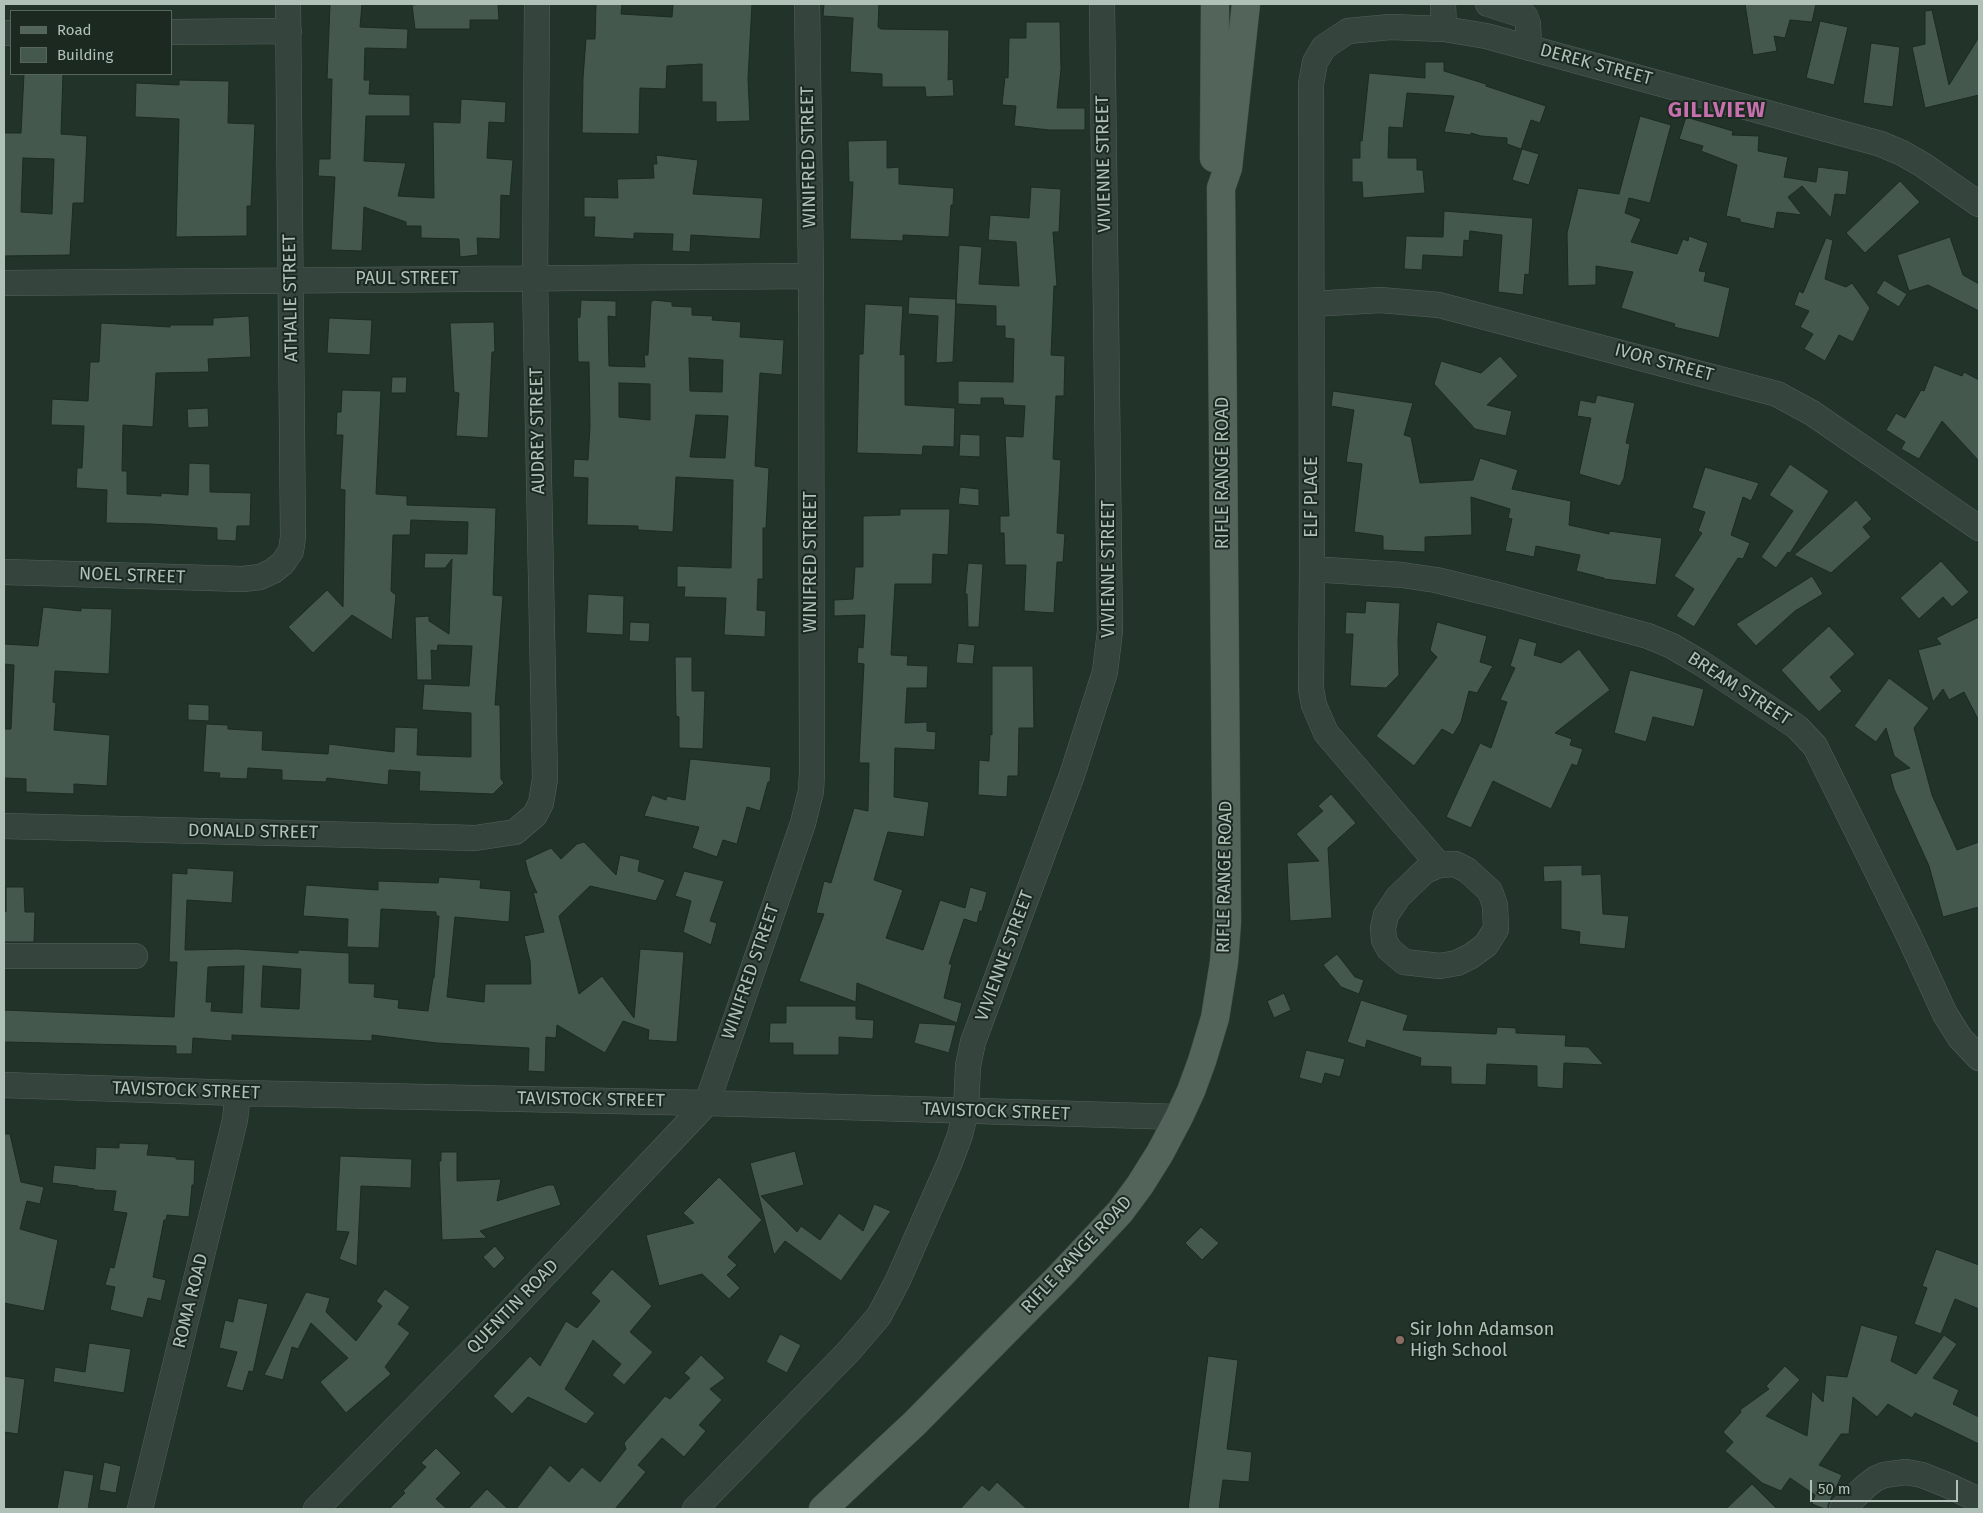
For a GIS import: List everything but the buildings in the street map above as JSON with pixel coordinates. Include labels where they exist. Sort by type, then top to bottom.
[{"type":"main road","name":"RIFLE RANGE ROAD","points":[[1215,4],[1214,170],[1221,188]]},
{"type":"main road","name":"RIFLE RANGE ROAD","points":[[823,1509],[915,1422],[1060,1276],[1120,1212],[1140,1185],[1179,1118],[1197,1076],[1215,1018],[1224,962],[1227,922],[1221,188],[1228,168],[1246,4]]},
{"type":"street","name":"ATHALIE STREET","points":[[260,577],[273,571],[283,563],[293,545],[288,4]]},
{"type":"street","name":"AUDREY STREET","points":[[501,835],[515,832],[535,815],[542,803],[544,791],[535,279],[537,4]]},
{"type":"street","name":"WINIFRED STREET","points":[[707,1103],[803,823],[811,791],[811,276],[807,4]]},
{"type":"street","name":"VIVIENNE STREET","points":[[966,1110],[968,1066],[973,1042],[1072,775],[1101,688],[1109,653],[1102,4]]},
{"type":"street","points":[[1443,4],[1444,30]]},
{"type":"street","points":[[1488,4],[1525,16],[1528,24],[1529,48]]},
{"type":"street","name":"DEREK STREET","points":[[1311,84],[1315,62],[1324,47],[1348,31],[1390,27],[1444,30],[1486,36],[1881,144],[1923,165],[1979,204]]},
{"type":"street","points":[[172,32],[288,31]]},
{"type":"street","name":"ELF PLACE","points":[[1311,84],[1311,689],[1319,720],[1332,740],[1439,865]]},
{"type":"street","name":"PAUL STREET","points":[[4,283],[811,276]]},
{"type":"street","name":"IVOR STREET","points":[[1312,304],[1380,300],[1440,304],[1777,394],[1812,413],[1979,528]]},
{"type":"street","name":"BREAM STREET","points":[[1312,569],[1402,575],[1436,580],[1648,636],[1672,646],[1702,663],[1797,727],[1809,738],[1818,751],[1945,1014],[1960,1038],[1979,1058]]},
{"type":"street","name":"NOEL STREET","points":[[4,572],[242,579],[260,577]]},
{"type":"street","name":"DONALD STREET","points":[[4,826],[475,838],[501,835]]},
{"type":"street","points":[[1455,864],[1467,870],[1490,891],[1495,905],[1496,929],[1486,945],[1457,963],[1440,966],[1404,962],[1389,949],[1384,940],[1383,928],[1386,915],[1398,897],[1411,883],[1425,871],[1439,865],[1455,864]]},
{"type":"street","points":[[4,956],[135,956]]},
{"type":"street","name":"TAVISTOCK STREET","points":[[4,1085],[238,1093],[966,1110],[1179,1118]]},
{"type":"street","name":"ROMA ROAD","points":[[140,1509],[235,1120],[238,1093]]},
{"type":"street","name":"QUENTIN ROAD","points":[[316,1509],[500,1322],[707,1103]]},
{"type":"street","points":[[695,1509],[849,1351],[879,1316],[898,1280],[950,1162],[966,1110]]},
{"type":"street","points":[[1842,1509],[1866,1486],[1884,1476],[1906,1472],[1922,1475],[1947,1484],[1979,1500]]},
{"type":"place","name":"Sir John Adamson High School","points":[[1400,1340]]},
{"type":"district","name":"GILLVIEW","points":[[1717,111]]}]
